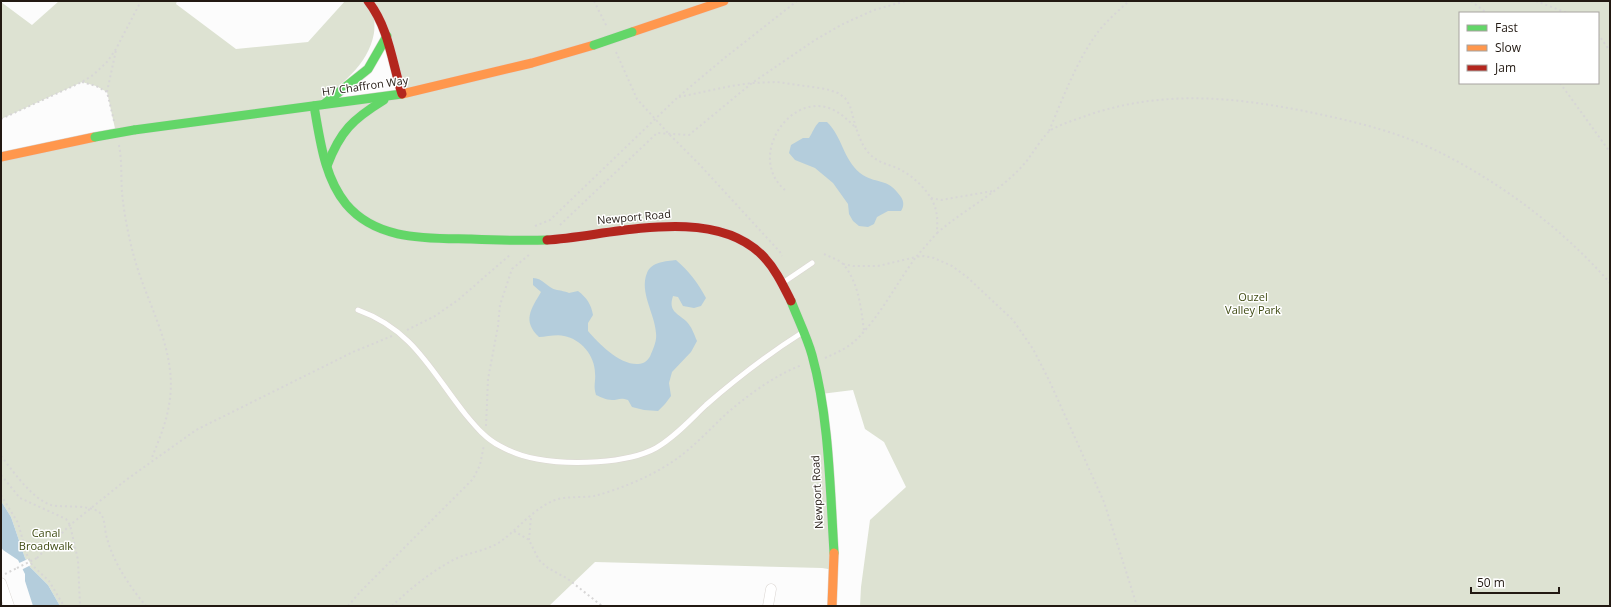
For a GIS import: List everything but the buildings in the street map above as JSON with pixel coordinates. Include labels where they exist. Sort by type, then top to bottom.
[{"type":"street","points":[[368,1],[374,7],[387,36],[402,94]]},
{"type":"street","name":"H7 Chaffron Way","points":[[1,157],[134,130],[402,94],[532,63],[594,45],[724,1]]},
{"type":"street","points":[[324,105],[368,69],[387,36]]},
{"type":"street","points":[[327,166],[333,148],[347,126],[363,112],[389,96]]},
{"type":"street","name":"Newport Road","points":[[314,106],[327,166],[343,199],[357,214],[389,231],[423,239],[545,240],[672,225],[708,230],[735,238],[750,246],[766,258],[783,283],[804,332],[814,361],[822,408],[828,467],[834,570],[832,606]]},
{"type":"street","points":[[1,583],[9,606]]},
{"type":"street","points":[[768,606],[771,589]]},
{"type":"lane","points":[[783,283],[812,263]]},
{"type":"lane","points":[[358,310],[386,322],[400,333],[436,373],[456,403],[486,436],[498,445],[516,454],[536,459],[560,462],[617,460],[635,456],[655,448],[677,433],[706,405],[756,364],[804,332]]},
{"type":"path","points":[[1,119],[82,82],[93,75],[107,62],[116,49],[140,1]]},
{"type":"path","points":[[594,1],[608,30]]},
{"type":"path","points":[[1,576],[37,558],[70,526],[150,461],[196,430],[353,352],[400,333],[435,316],[458,300],[528,240],[534,227],[550,220],[654,118],[722,60],[797,1]]},
{"type":"path","points":[[545,240],[657,133],[689,135],[752,83],[815,40],[843,24],[874,10],[906,1]]},
{"type":"path","points":[[392,606],[432,573],[456,559],[484,550],[514,532],[531,516],[546,505],[556,500],[595,495],[634,481],[669,464],[685,453],[728,413],[789,370],[826,358],[846,348],[857,340],[876,316],[916,257],[937,233],[952,220],[995,191],[1024,164],[1049,131],[1077,64],[1095,35],[1112,16],[1129,1]]},
{"type":"path","points":[[1471,1],[1486,12]]},
{"type":"path","points":[[1536,1],[1564,12]]},
{"type":"path","points":[[1599,35],[1610,50]]},
{"type":"path","points":[[114,122],[107,92],[116,49]]},
{"type":"path","points":[[616,51],[637,99],[780,252],[783,258]]},
{"type":"path","points":[[82,82],[96,86],[107,92]]},
{"type":"path","points":[[677,98],[731,86],[777,82],[826,89],[838,93],[845,98],[850,106],[856,128],[863,145],[872,157],[880,162],[900,169],[920,185],[931,198],[937,213],[937,233]]},
{"type":"path","points":[[1561,84],[1610,152]]},
{"type":"path","points":[[1049,131],[1080,118],[1119,106],[1156,100],[1192,98],[1214,98],[1283,107],[1371,126],[1398,135],[1434,150],[1492,183],[1571,241],[1594,264],[1610,283]]},
{"type":"path","points":[[786,190],[774,177],[770,166],[770,156],[773,139],[779,130],[794,115],[804,109],[823,107],[839,113],[856,128]]},
{"type":"path","points":[[118,144],[122,195],[132,248],[168,356],[170,378],[169,405],[164,427],[150,461]]},
{"type":"path","points":[[931,198],[941,200],[960,198],[995,191]]},
{"type":"path","points":[[348,606],[361,591],[473,479],[480,465],[486,436],[488,379],[498,326],[500,305],[512,269],[530,254]]},
{"type":"path","points":[[824,254],[843,264],[853,266],[878,266],[924,256],[934,258],[952,266],[967,276],[1013,320],[1029,342],[1052,386],[1104,502],[1137,606]]},
{"type":"path","points":[[843,264],[856,288],[860,300],[864,331]]},
{"type":"path","points":[[1,456],[37,496],[51,504],[91,509],[99,512],[104,519],[104,530],[112,553],[127,580],[146,606]]},
{"type":"path","points":[[1,475],[20,498],[66,519],[70,526],[78,560],[80,606]]},
{"type":"path","points":[[1,495],[18,523],[27,555],[32,565],[49,581],[64,606]]},
{"type":"path","points":[[531,516],[530,540],[539,560],[548,568],[568,579],[602,606]]},
{"type":"path","points":[[514,532],[530,540]]},
{"type":"green space","name":"Ouzel Valley Park","points":[[59,1],[177,1],[176,4],[236,49],[308,42],[345,1],[1610,1],[1610,606],[860,606],[861,587],[870,520],[906,487],[884,442],[865,429],[853,390],[821,394],[834,570],[822,568],[595,562],[549,606],[60,606],[48,585],[30,567],[25,558],[11,517],[1,501],[1,157],[116,133],[107,92],[96,86],[82,82],[1,119],[1,2],[32,25]],"holes":[[[374,9],[402,94],[315,105],[343,82],[366,56],[374,33]]]},
{"type":"water","points":[[819,122],[827,122],[832,128],[850,161],[860,173],[865,177],[886,183],[896,190],[903,201],[901,211],[888,211],[877,217],[874,224],[868,227],[859,226],[853,221],[849,214],[848,204],[833,183],[815,168],[795,160],[789,153],[791,145],[803,138],[809,138]]},
{"type":"water","points":[[676,260],[693,278],[706,298],[701,306],[694,308],[683,306],[678,297],[673,296],[672,305],[674,311],[688,323],[697,341],[691,352],[672,372],[669,383],[671,396],[658,411],[632,407],[628,400],[625,399],[610,400],[596,395],[593,360],[586,349],[576,341],[561,335],[539,337],[531,326],[531,309],[541,292],[533,285],[533,278],[540,280],[557,290],[569,293],[578,291],[590,304],[593,315],[588,323],[588,331],[610,353],[624,361],[640,364],[648,360],[655,344],[656,336],[655,326],[645,288],[647,273],[655,264]]},
{"type":"water","points":[[1,501],[11,517],[25,558],[30,567],[48,585],[60,606],[33,606],[25,581],[25,574],[18,560],[1,547]]},
{"type":"pier","points":[[28,559],[31,565],[21,570],[17,564]]},
{"type":"traffic: fast","points":[[594,45],[632,32]]},
{"type":"traffic: fast","points":[[324,104],[368,69],[387,36]]},
{"type":"traffic: fast","points":[[134,130],[402,94]]},
{"type":"traffic: fast","points":[[327,166],[337,144],[349,127],[364,113],[384,100]]},
{"type":"traffic: fast","points":[[314,106],[324,157],[333,182],[346,204],[358,216],[372,225],[388,231],[420,237],[547,240]]},
{"type":"traffic: fast","points":[[95,137],[134,130]]},
{"type":"traffic: fast","points":[[791,301],[810,348],[818,378],[828,453],[834,553]]},
{"type":"traffic: slow","points":[[632,32],[724,1]]},
{"type":"traffic: slow","points":[[402,94],[532,63],[594,45]]},
{"type":"traffic: slow","points":[[1,157],[95,137]]},
{"type":"traffic: slow","points":[[832,606],[834,553]]},
{"type":"traffic: jam","points":[[368,1],[381,22],[402,94]]},
{"type":"traffic: jam","points":[[547,240],[659,227],[688,227],[716,231],[741,240],[762,255],[775,271],[791,301]]},
{"type":"park label","name":"Canal Broadwalk","points":[[46,539]]}]
